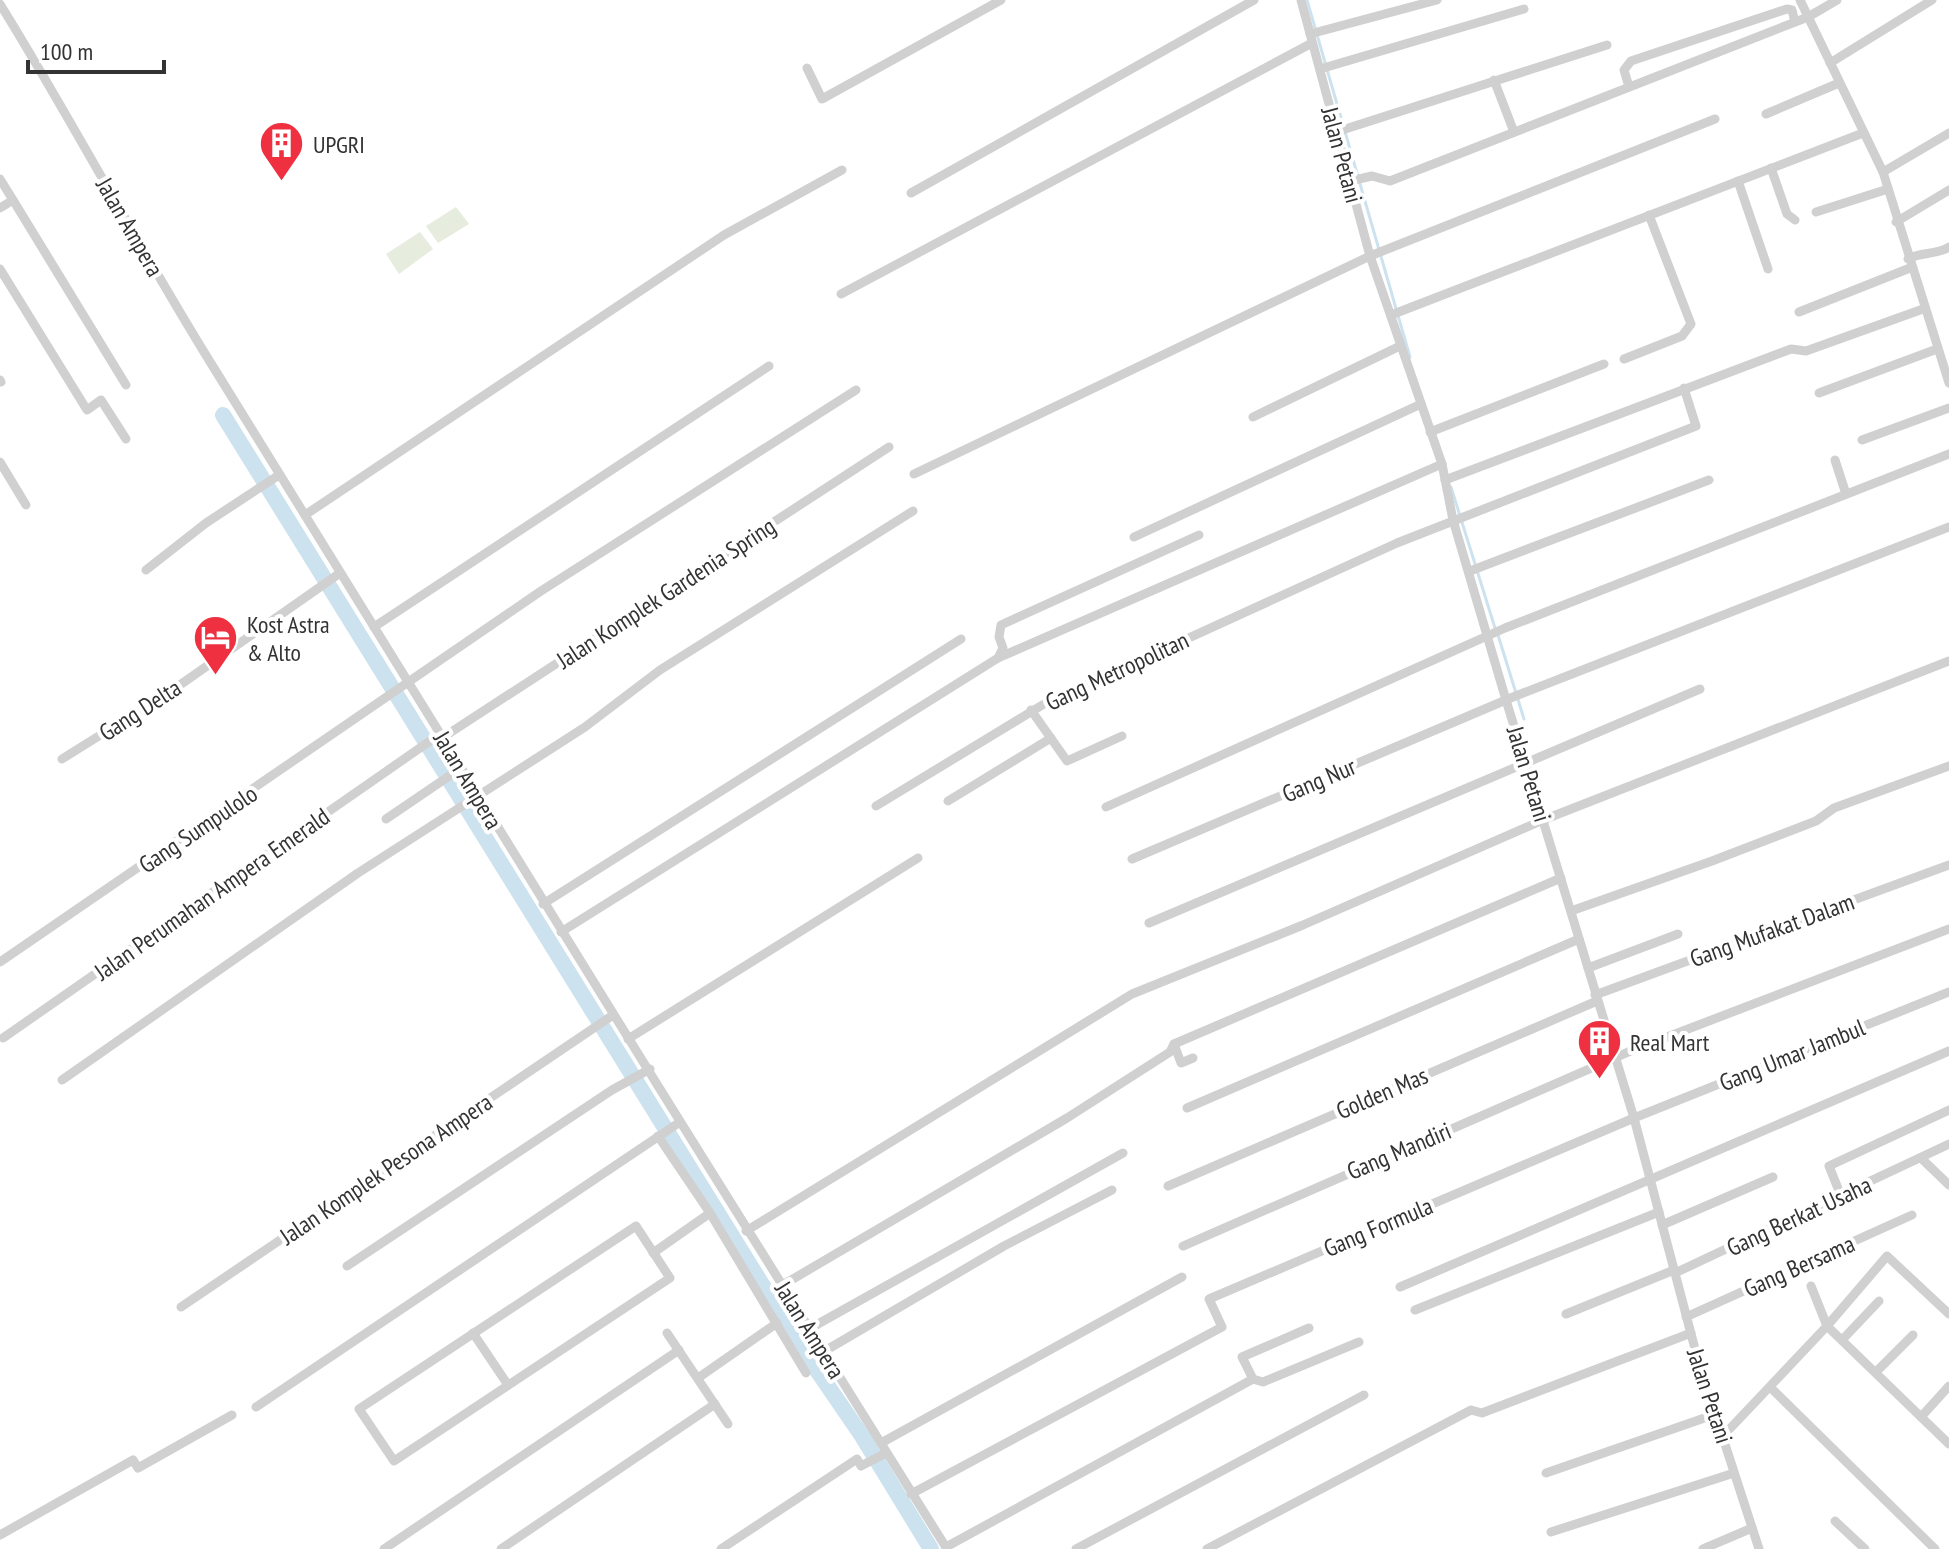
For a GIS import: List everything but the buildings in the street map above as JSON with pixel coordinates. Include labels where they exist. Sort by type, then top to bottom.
[{"type":"street","points":[[807,68],[822,99],[1001,0]]},
{"type":"street","points":[[911,193],[1254,0]]},
{"type":"street","name":"Jalan Petani","points":[[1301,0],[1326,68],[1352,180],[1397,313],[1400,346],[1449,478],[1453,520],[1475,569],[1525,761],[1617,1059],[1686,1317],[1716,1414],[1729,1432],[1734,1473],[1759,1549]]},
{"type":"street","points":[[841,294],[1314,35],[1437,0]]},
{"type":"street","points":[[1800,0],[1883,172],[1923,309],[1946,366],[1949,383]]},
{"type":"street","points":[[1352,180],[1372,176],[1390,181],[1808,17],[1837,0]]},
{"type":"street","points":[[1830,63],[1932,0]]},
{"type":"street","name":"Jalan Ampera","points":[[0,4],[278,476],[305,515],[338,575],[374,627],[402,688],[440,735],[458,770],[561,932],[609,1018],[628,1039],[648,1071],[669,1129],[746,1231],[946,1548]]},
{"type":"street","points":[[1326,68],[1524,9]]},
{"type":"street","points":[[1629,87],[1625,66],[1640,58],[1787,9],[1792,10],[1795,22]]},
{"type":"street","points":[[1339,131],[1607,45]]},
{"type":"street","points":[[1640,58],[1649,67],[1648,80]]},
{"type":"street","points":[[1494,80],[1514,132]]},
{"type":"street","points":[[1766,114],[1839,83]]},
{"type":"street","points":[[914,474],[1375,254],[1715,119]]},
{"type":"street","points":[[1397,313],[1863,133]]},
{"type":"street","points":[[1883,172],[1949,133]]},
{"type":"street","points":[[1771,168],[1787,214],[1795,220]]},
{"type":"street","points":[[305,515],[724,235],[842,170]]},
{"type":"street","points":[[0,179],[126,385]]},
{"type":"street","points":[[1738,181],[1768,269]]},
{"type":"street","points":[[1816,212],[1888,189]]},
{"type":"street","points":[[1896,222],[1949,190]]},
{"type":"street","points":[[0,208],[13,200]]},
{"type":"street","points":[[1624,359],[1682,336],[1691,324],[1649,215]]},
{"type":"street","points":[[1799,312],[1909,263],[1919,253],[1938,254],[1949,247]]},
{"type":"street","points":[[0,269],[87,410],[101,400],[126,439]]},
{"type":"street","points":[[1449,478],[1791,349],[1806,351],[1923,309]]},
{"type":"street","points":[[1253,417],[1400,346]]},
{"type":"street","points":[[1819,393],[1937,349]]},
{"type":"street","points":[[1430,432],[1604,364]]},
{"type":"street","points":[[374,627],[769,366]]},
{"type":"street","name":"Gang Metropolitan","points":[[876,806],[1031,710],[1453,520],[1696,426],[1684,388]]},
{"type":"street","name":"Gang Sumpulolo","points":[[0,962],[541,591],[856,390]]},
{"type":"street","points":[[1134,537],[1421,404]]},
{"type":"street","points":[[1862,440],[1949,408]]},
{"type":"street","name":"Jalan Komplek Gardenia Spring","points":[[420,749],[889,447]]},
{"type":"street","points":[[1106,807],[1505,628],[1949,454]]},
{"type":"street","points":[[1835,460],[1846,494]]},
{"type":"street","points":[[0,462],[26,505]]},
{"type":"street","points":[[561,932],[998,658],[1442,464]]},
{"type":"street","points":[[146,570],[261,485],[278,476]]},
{"type":"street","points":[[1475,569],[1709,480]]},
{"type":"street","points":[[62,1080],[296,914],[585,727],[660,670],[913,511]]},
{"type":"street","name":"Gang Nur","points":[[1132,859],[1509,698],[1949,527]]},
{"type":"street","points":[[998,658],[1003,648],[999,637],[1001,625],[1199,535]]},
{"type":"street","name":"Gang Delta","points":[[62,759],[177,687],[338,575]]},
{"type":"street","points":[[543,904],[961,639]]},
{"type":"street","points":[[746,1231],[1132,994],[1303,925],[1543,820],[1949,661]]},
{"type":"street","points":[[1149,923],[1700,689]]},
{"type":"street","points":[[1031,710],[1067,761],[1122,736]]},
{"type":"street","points":[[948,801],[1051,738]]},
{"type":"street","name":"Jalan Perumahan Ampera Emerald","points":[[3,1038],[420,749]]},
{"type":"street","points":[[1571,911],[1712,861],[1816,821],[1834,808],[1949,766]]},
{"type":"street","points":[[386,819],[458,770]]},
{"type":"street","points":[[628,1039],[918,858]]},
{"type":"street","name":"Gang Mufakat Dalam","points":[[1596,998],[1949,865]]},
{"type":"street","points":[[781,1286],[1067,1118],[1170,1052],[1174,1044],[1195,1031],[1561,878]]},
{"type":"street","name":"Gang Mandiri","points":[[1183,1246],[1680,1031],[1949,929]]},
{"type":"street","points":[[1588,968],[1678,934]]},
{"type":"street","points":[[1187,1108],[1579,939]]},
{"type":"street","name":"Gang Umar Jambul","points":[[1547,1155],[1949,992]]},
{"type":"street","name":"Golden Mas","points":[[1168,1186],[1596,998]]},
{"type":"street","name":"Jalan Komplek Pesona Ampera","points":[[181,1307],[609,1018]]},
{"type":"street","points":[[1174,1044],[1181,1063],[1193,1058]]},
{"type":"street","points":[[1400,1287],[1949,1051]]},
{"type":"street","points":[[347,1266],[629,1079],[648,1071]]},
{"type":"street","points":[[1841,1196],[1829,1166],[1949,1110]]},
{"type":"street","points":[[256,1407],[669,1129],[710,1213],[806,1373]]},
{"type":"street","name":"Gang Berkat Usaha","points":[[1566,1314],[1675,1272],[1949,1144]]},
{"type":"street","points":[[809,1329],[1123,1153]]},
{"type":"street","name":"Gang Formula","points":[[911,1494],[1222,1327],[1209,1299],[1547,1155]]},
{"type":"street","points":[[1922,1159],[1949,1185]]},
{"type":"street","points":[[1662,1225],[1773,1177]]},
{"type":"street","points":[[823,1352],[1004,1246],[1112,1190]]},
{"type":"street","points":[[1415,1310],[1659,1212]]},
{"type":"street","points":[[653,1253],[710,1213]]},
{"type":"street","name":"Gang Bersama","points":[[1686,1317],[1912,1215]]},
{"type":"street","points":[[636,1226],[670,1278],[394,1461],[359,1409],[473,1333],[636,1226]]},
{"type":"street","points":[[1729,1432],[1887,1256],[1949,1314]]},
{"type":"street","points":[[881,1443],[1182,1277]]},
{"type":"street","points":[[1811,1286],[1826,1327],[1843,1339],[1949,1444]]},
{"type":"street","points":[[1843,1339],[1879,1301]]},
{"type":"street","points":[[698,1378],[777,1323]]},
{"type":"street","points":[[1253,1379],[1242,1357],[1309,1328]]},
{"type":"street","points":[[473,1333],[508,1385]]},
{"type":"street","points":[[667,1333],[728,1424]]},
{"type":"street","points":[[1207,1549],[1471,1410],[1482,1413],[1691,1333]]},
{"type":"street","points":[[1876,1372],[1913,1335]]},
{"type":"street","points":[[946,1548],[1253,1379],[1263,1382],[1359,1342]]},
{"type":"street","points":[[384,1549],[679,1350]]},
{"type":"street","points":[[1921,1417],[1949,1386]]},
{"type":"street","points":[[1770,1387],[1935,1549]]},
{"type":"street","points":[[1076,1549],[1364,1395]]},
{"type":"street","points":[[501,1549],[715,1404]]},
{"type":"street","points":[[1546,1473],[1716,1414]]},
{"type":"street","points":[[0,1535],[133,1460],[138,1468],[232,1415]]},
{"type":"street","points":[[721,1549],[857,1459],[861,1466],[884,1454]]},
{"type":"street","points":[[1551,1532],[1734,1473]]},
{"type":"street","points":[[1835,1521],[1865,1549]]},
{"type":"street","points":[[1703,1549],[1752,1528]]},
{"type":"shaded area","points":[[456,207],[469,224],[438,243],[426,226]]},
{"type":"shaded area","points":[[420,232],[433,249],[399,274],[386,254]]},
{"type":"waterway","points":[[1307,0],[1410,357]]},
{"type":"waterway","points":[[223,415],[799,1344],[862,1436],[931,1549]]},
{"type":"waterway","points":[[1451,487],[1495,628]]},
{"type":"waterway","points":[[1498,635],[1524,719]]},
{"type":"place","name":"UPGRI","points":[[282,183]]},
{"type":"place","name":"Kost Astra & Alto","points":[[216,677]]},
{"type":"place","name":"Real Mart","points":[[1599,1081]]}]
